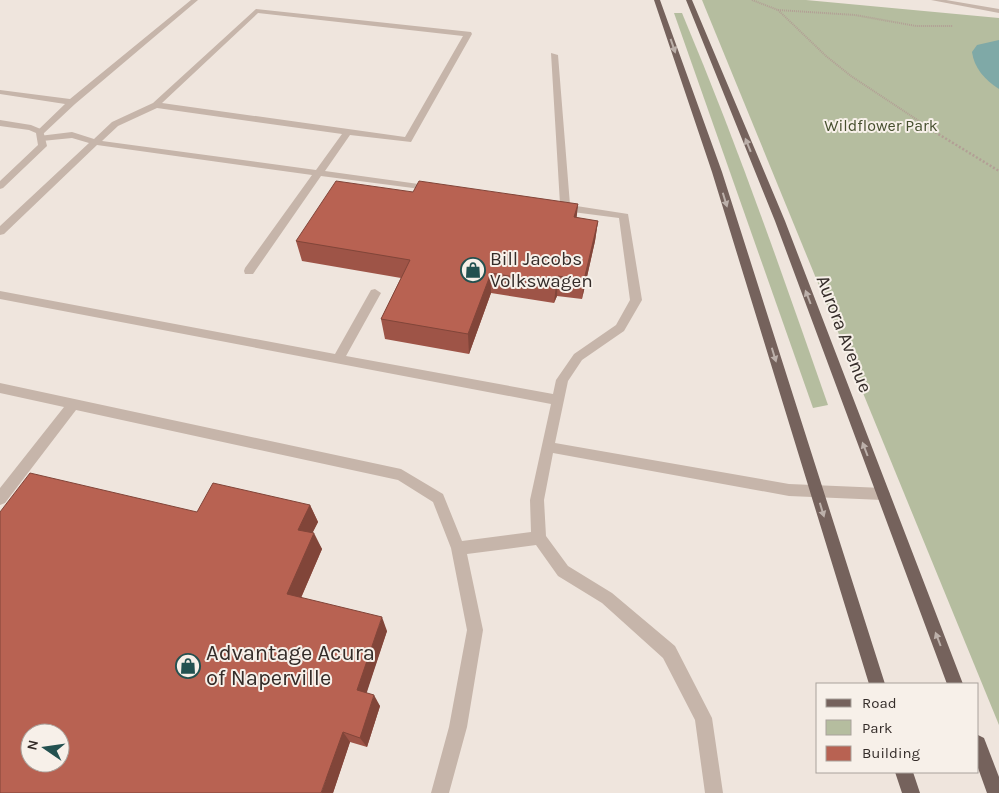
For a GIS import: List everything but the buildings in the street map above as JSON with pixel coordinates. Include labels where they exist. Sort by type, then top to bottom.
[{"type":"main road","points":[[657,0],[717,172],[877,683]]},
{"type":"main road","name":"Aurora Avenue","points":[[689,0],[780,222],[955,683]]},
{"type":"main road","points":[[979,747],[996,793]]},
{"type":"main road","points":[[904,773],[911,793]]},
{"type":"street","points":[[41,135],[72,102],[195,0]]},
{"type":"street","points":[[934,0],[963,2],[999,10]]},
{"type":"street","points":[[0,232],[98,143],[115,124],[156,105],[256,11],[468,34],[408,140],[156,105]]},
{"type":"street","points":[[554,55],[565,208]]},
{"type":"street","points":[[0,92],[72,102]]},
{"type":"street","points":[[0,123],[31,128],[41,135],[72,135],[98,143],[446,191]]},
{"type":"street","points":[[249,271],[348,132]]},
{"type":"street","points":[[0,186],[43,146],[41,135]]},
{"type":"street","points":[[545,205],[624,216],[636,300],[620,328],[578,356],[562,380],[537,500],[539,538],[563,571],[607,598],[669,652],[702,718],[714,793]]},
{"type":"street","points":[[338,359],[374,293]]},
{"type":"street","points":[[0,295],[557,400]]},
{"type":"street","points":[[0,388],[401,475],[438,498],[458,548],[475,630],[458,727],[440,793]]},
{"type":"street","points":[[0,499],[74,404]]},
{"type":"street","points":[[548,447],[789,490],[883,494]]},
{"type":"street","points":[[458,548],[539,538]]},
{"type":"path","points":[[752,0],[778,10],[853,15],[919,27],[938,28],[956,25]]},
{"type":"path","points":[[778,10],[826,56],[851,76],[900,110],[999,171]]},
{"type":"green space","name":"Wildflower Park","points":[[702,0],[806,0],[999,18],[999,725]]},
{"type":"green space","points":[[674,13],[682,13],[740,158],[828,405],[813,408]]},
{"type":"water","points":[[999,40],[999,89],[981,73],[975,63],[972,52],[977,45]]},
{"type":"place","name":"Bill Jacobs Volkswagen","points":[[473,270]]},
{"type":"place","name":"Advantage Acura of Naperville","points":[[188,666]]}]
